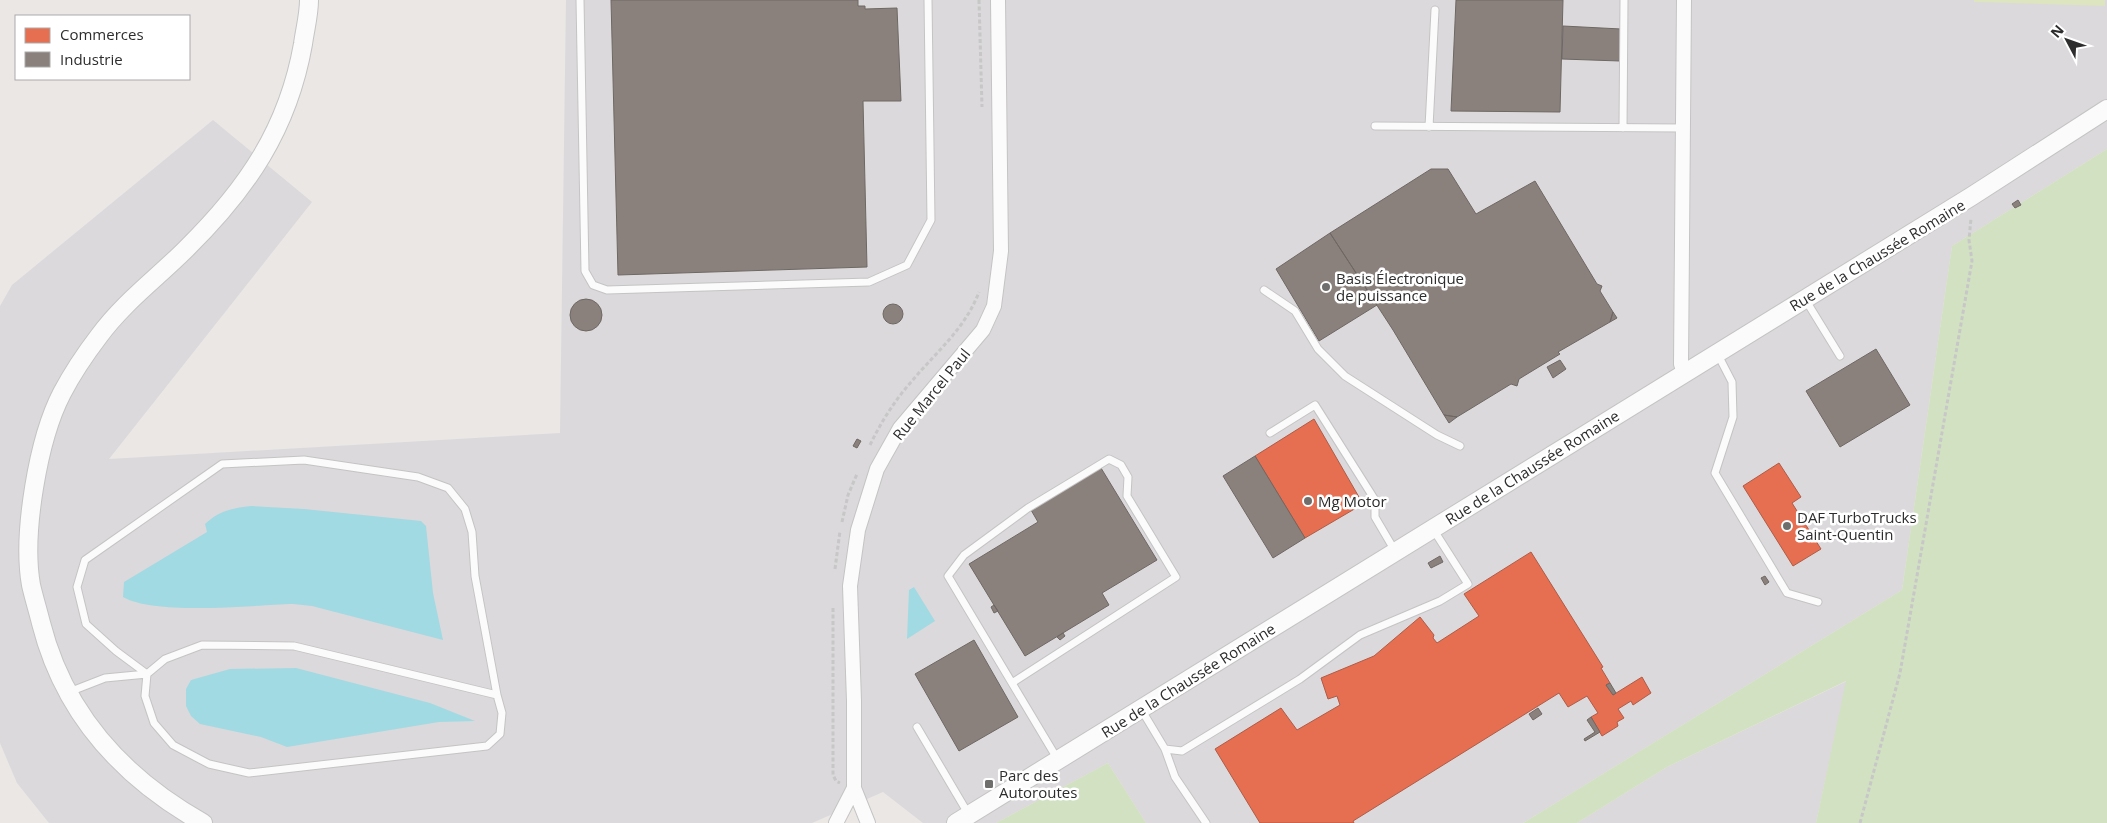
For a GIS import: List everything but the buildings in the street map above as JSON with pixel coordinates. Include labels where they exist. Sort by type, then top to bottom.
[{"type":"street","points":[[203,823],[158,794],[117,759],[91,730],[66,693],[45,639],[31,583],[29,526],[40,454],[62,394],[99,336],[131,299],[186,250],[222,212],[254,169],[279,125],[296,80],[309,0]]},
{"type":"street","name":"Rue Marcel Paul","points":[[868,823],[854,788],[854,701],[850,586],[858,530],[877,469],[900,428],[983,330],[994,306],[1000,251],[998,0]]},
{"type":"street","points":[[1684,0],[1681,364],[1684,373]]},
{"type":"street","name":"Rue de la Chaussée Romaine","points":[[963,819],[1972,196],[2107,110]]},
{"type":"street","name":"Rue Marcel Paul","points":[[836,823],[854,788]]},
{"type":"lane","points":[[580,0],[585,271],[593,285],[607,290],[869,282],[907,264],[931,220],[928,0]]},
{"type":"lane","points":[[1623,128],[1624,0]]},
{"type":"lane","points":[[1429,127],[1435,10]]},
{"type":"lane","points":[[1375,126],[1683,128]]},
{"type":"lane","points":[[1264,290],[1295,311],[1318,349],[1345,376],[1437,435],[1460,446]]},
{"type":"lane","points":[[1805,298],[1840,356]]},
{"type":"lane","points":[[1716,353],[1732,382],[1733,417],[1715,473],[1787,593],[1818,602]]},
{"type":"lane","points":[[1270,433],[1315,405],[1375,500],[1375,517],[1395,552]]},
{"type":"lane","points":[[1012,683],[1176,577],[1127,496],[1128,477],[1121,465],[1109,459],[1028,508],[964,554],[948,576],[1058,760]]},
{"type":"lane","points":[[304,460],[418,477],[448,488],[465,510],[472,532],[475,576],[502,713],[500,734],[488,746],[249,773],[208,764],[173,745],[154,724],[145,696],[148,674],[116,651],[86,624],[77,587],[85,560],[222,464],[304,460]]},
{"type":"lane","points":[[1165,749],[1182,751],[1300,679],[1360,635],[1440,601],[1468,584],[1433,528]]},
{"type":"lane","points":[[66,693],[105,678],[148,674],[165,659],[202,645],[294,646],[497,695]]},
{"type":"lane","points":[[1140,709],[1165,749],[1175,777],[1206,823]]},
{"type":"lane","points":[[917,727],[963,819]]},
{"type":"path","points":[[1860,823],[1900,673],[1932,499],[1972,261],[1969,240],[1972,196]]},
{"type":"shaded area","points":[[566,0],[2107,0],[2107,149],[1952,246],[1902,590],[1523,823],[1146,823],[1108,763],[996,823],[923,823],[883,792],[812,823],[49,823],[17,783],[0,743],[0,306],[12,285],[213,120],[312,202],[109,459],[560,433]]},
{"type":"shaded area","points":[[1847,681],[1816,823],[1577,823],[1667,767]]},
{"type":"green space","points":[[1974,0],[2105,0],[2105,6],[1974,2]]},
{"type":"green space","points":[[2107,149],[2107,823],[1816,823],[1846,681],[1667,767],[1577,823],[1523,823],[1902,590],[1952,246]]},
{"type":"green space","points":[[1108,763],[1146,823],[996,823]]},
{"type":"water","points":[[251,506],[304,509],[421,521],[426,526],[433,593],[443,640],[312,606],[293,604],[181,608],[138,603],[123,597],[124,582],[207,532],[205,524],[215,516],[226,511]]},
{"type":"water","points":[[914,587],[935,621],[907,639],[909,590]]},
{"type":"water","points":[[296,668],[430,703],[475,721],[439,722],[287,747],[261,737],[200,724],[191,716],[186,706],[186,689],[191,680],[230,669]]},
{"type":"place","name":"Basis Électronique de puissance","points":[[1326,287]]},
{"type":"place","name":"Mg Motor","points":[[1308,501]]},
{"type":"place","name":"DAF TurboTrucks Saint-Quentin","points":[[1787,526]]},
{"type":"place","name":"Parc des Autoroutes","points":[[989,784]]}]
